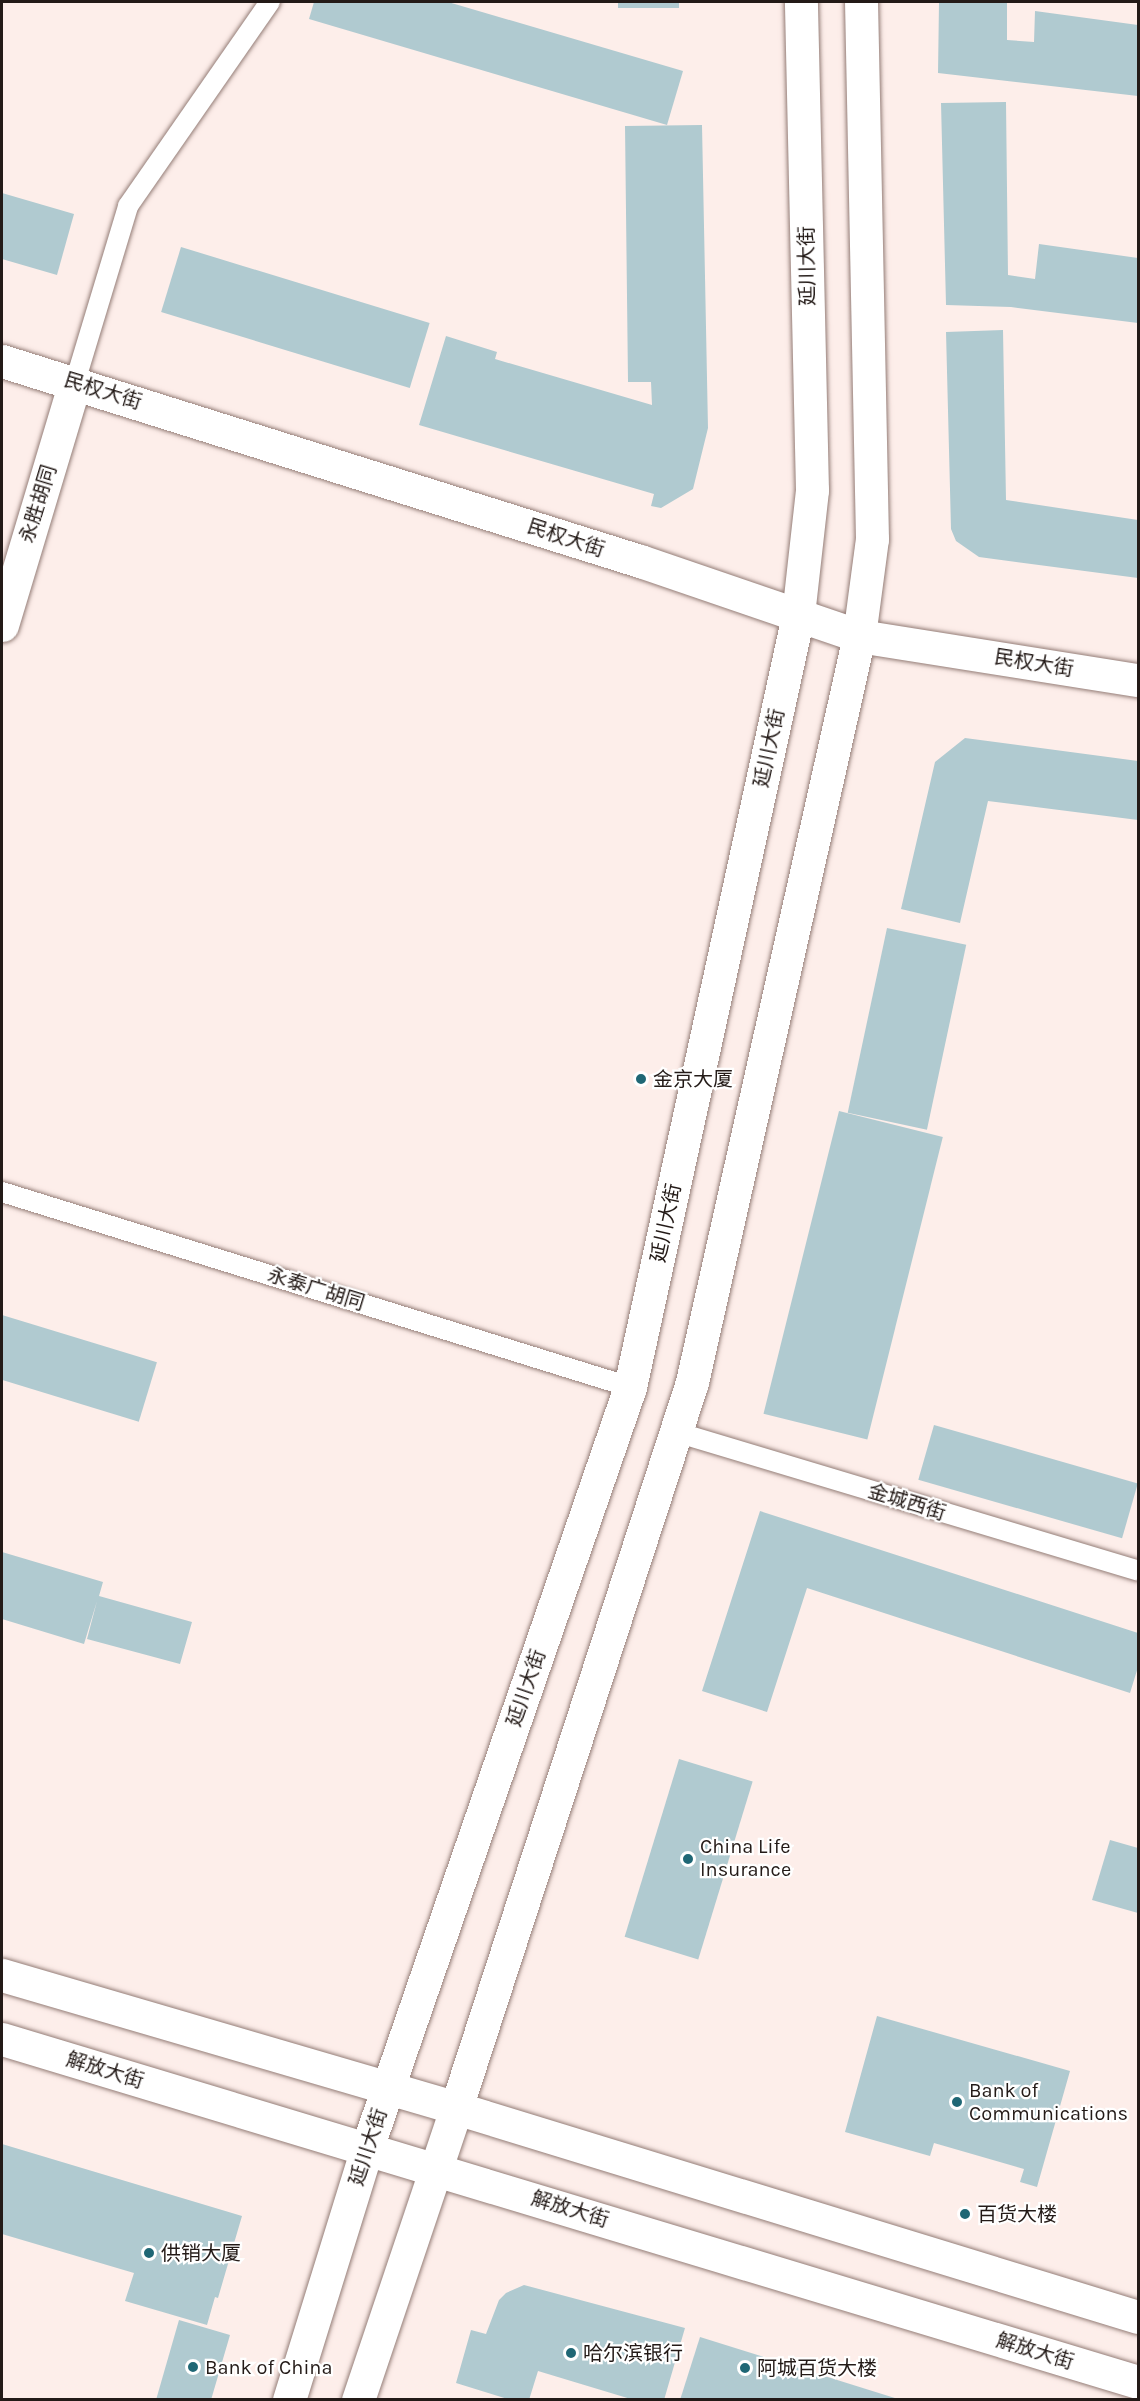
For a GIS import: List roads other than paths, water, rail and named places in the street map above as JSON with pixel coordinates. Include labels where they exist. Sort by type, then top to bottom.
[{"type":"main road","name":"延川大街","points":[[289,2400],[367,2148],[630,1387],[798,615],[812,490],[801,2]]},
{"type":"main road","points":[[358,2400],[456,2108],[695,1371],[859,636],[872,538],[861,2]]},
{"type":"main road","name":"民权大街","points":[[2,361],[640,561],[859,636],[1138,680]]},
{"type":"main road","name":"永胜胡同","points":[[2,625],[75,382]]},
{"type":"main road","points":[[2,1975],[456,2108],[1138,2317]]},
{"type":"main road","name":"解放大街","points":[[2,2039],[1138,2382]]},
{"type":"lane","points":[[75,382],[128,206],[270,2]]},
{"type":"lane","name":"永泰广胡同","points":[[2,1191],[630,1387]]},
{"type":"lane","name":"金城西街","points":[[676,1432],[1138,1572]]},
{"type":"place","name":"金京大厦","points":[[641,1079]]},
{"type":"place","name":"China Life Insurance","points":[[688,1859]]},
{"type":"place","name":"Bank of Communications","points":[[957,2102]]},
{"type":"place","name":"百货大楼","points":[[965,2214]]},
{"type":"place","name":"供销大厦","points":[[149,2253]]},
{"type":"place","name":"哈尔滨银行","points":[[571,2353]]},
{"type":"place","name":"Bank of China","points":[[193,2367]]},
{"type":"place","name":"阿城百货大楼","points":[[745,2368]]}]
